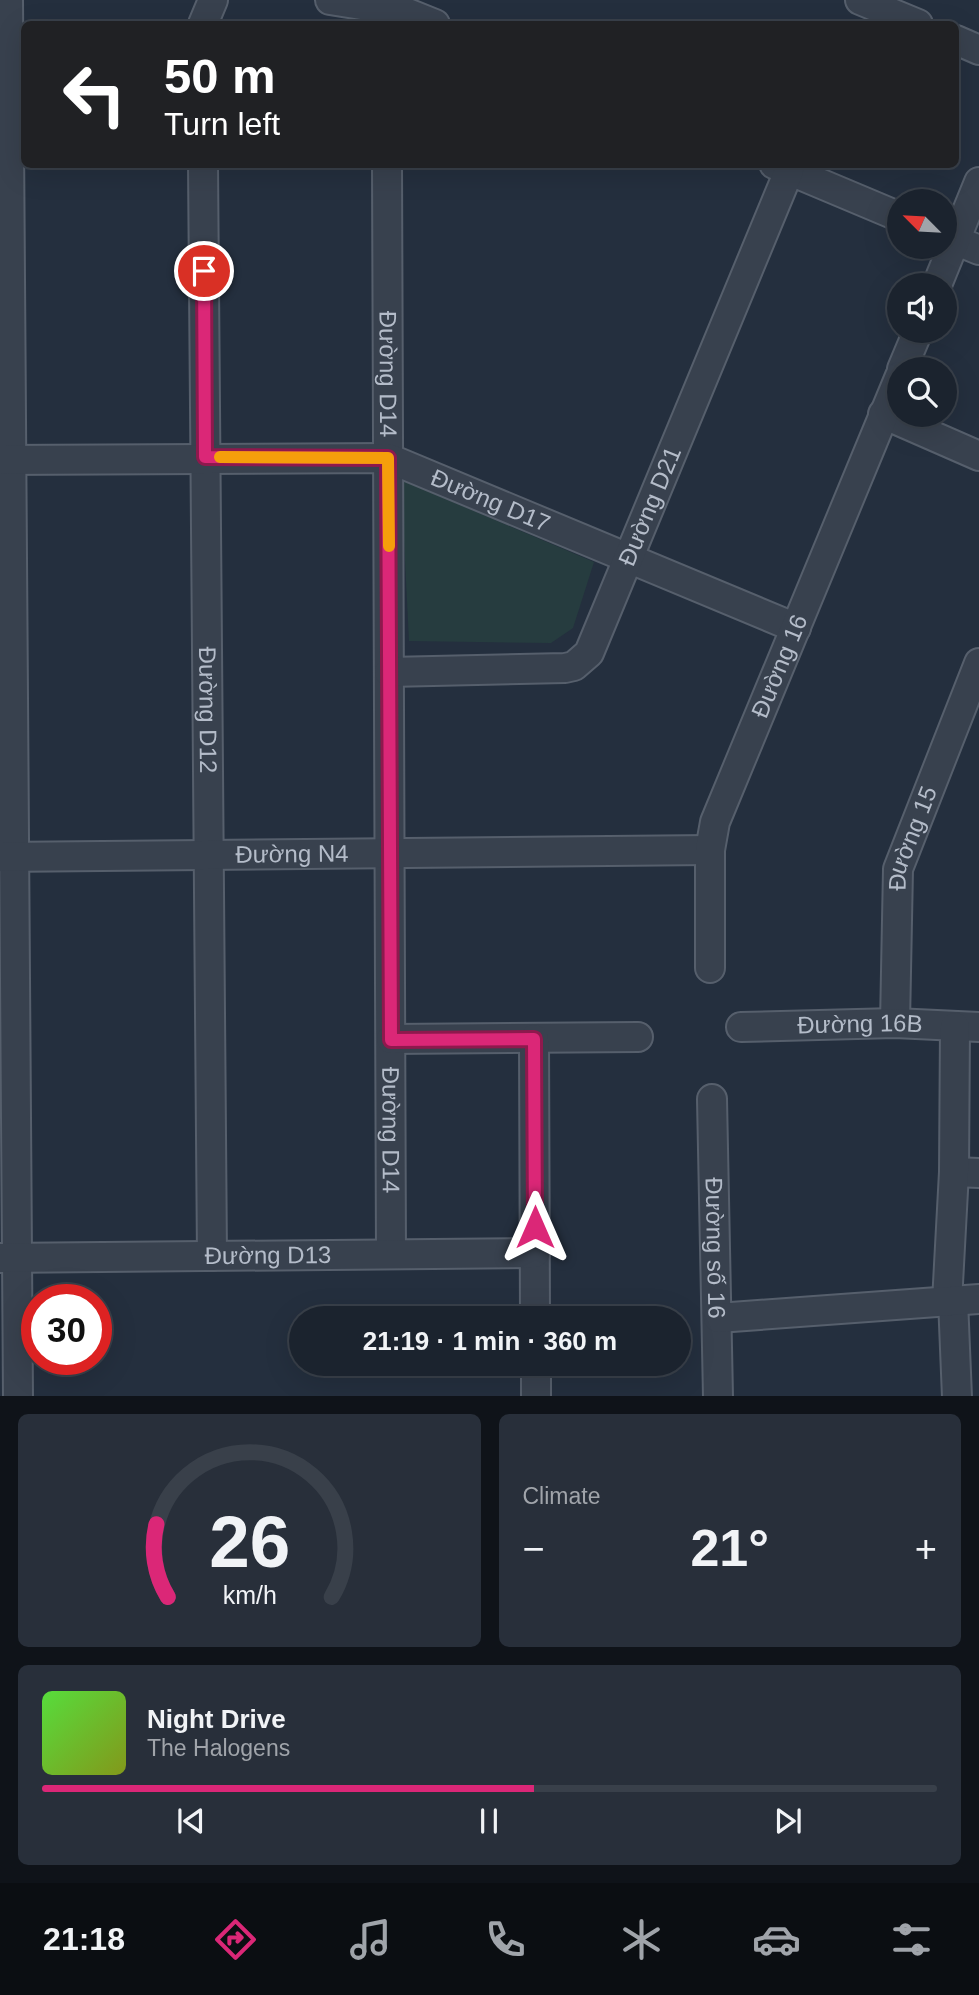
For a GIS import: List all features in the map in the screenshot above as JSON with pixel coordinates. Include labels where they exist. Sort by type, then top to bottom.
[{"type":"street","points":[[8,0],[5,460],[8,1258],[18,1396]]},
{"type":"street","points":[[204,21],[213,0]]},
{"type":"street","points":[[330,0],[404,12],[427,21]]},
{"type":"street","points":[[860,0],[911,21]]},
{"type":"street","points":[[959,41],[979,50]]},
{"type":"street","name":"Đường D12","points":[[203,168],[212,1256]]},
{"type":"street","name":"Đường D14","points":[[387,168],[391,1254]]},
{"type":"street","points":[[781,168],[887,212]]},
{"type":"street","name":"Đường D21","points":[[389,672],[574,666],[589,653],[629,558],[781,168]]},
{"type":"street","points":[[943,273],[960,242],[979,182]]},
{"type":"street","name":"Đường 16","points":[[710,968],[710,850],[715,822],[887,405]]},
{"type":"street","points":[[883,414],[979,456]]},
{"type":"street","name":"Đường D17","points":[[5,460],[388,458],[796,628]]},
{"type":"street","name":"Đường 15","points":[[895,1023],[898,869],[979,663]]},
{"type":"street","name":"Đường N4","points":[[7,857],[710,850]]},
{"type":"street","name":"Đường 16B","points":[[741,1027],[895,1023],[967,1027]]},
{"type":"street","points":[[957,1396],[966,1172],[967,1027]]},
{"type":"street","points":[[391,1040],[638,1037]]},
{"type":"street","points":[[534,1039],[535,1306]]},
{"type":"street","name":"Đường số 16","points":[[712,1098],[718,1396]]},
{"type":"street","name":"Đường D13","points":[[8,1258],[535,1254]]},
{"type":"street","points":[[718,1318],[960,1300]]},
{"type":"street","points":[[536,1376],[536,1396]]},
{"type":"green space","points":[[401,480],[594,562],[573,628],[551,643],[409,641]]},
{"type":"slow traffic","points":[[220,457],[388,458],[389,546]]},
{"type":"route","points":[[204,271],[205,457],[388,458],[391,1040],[534,1039],[535,1227]]}]
